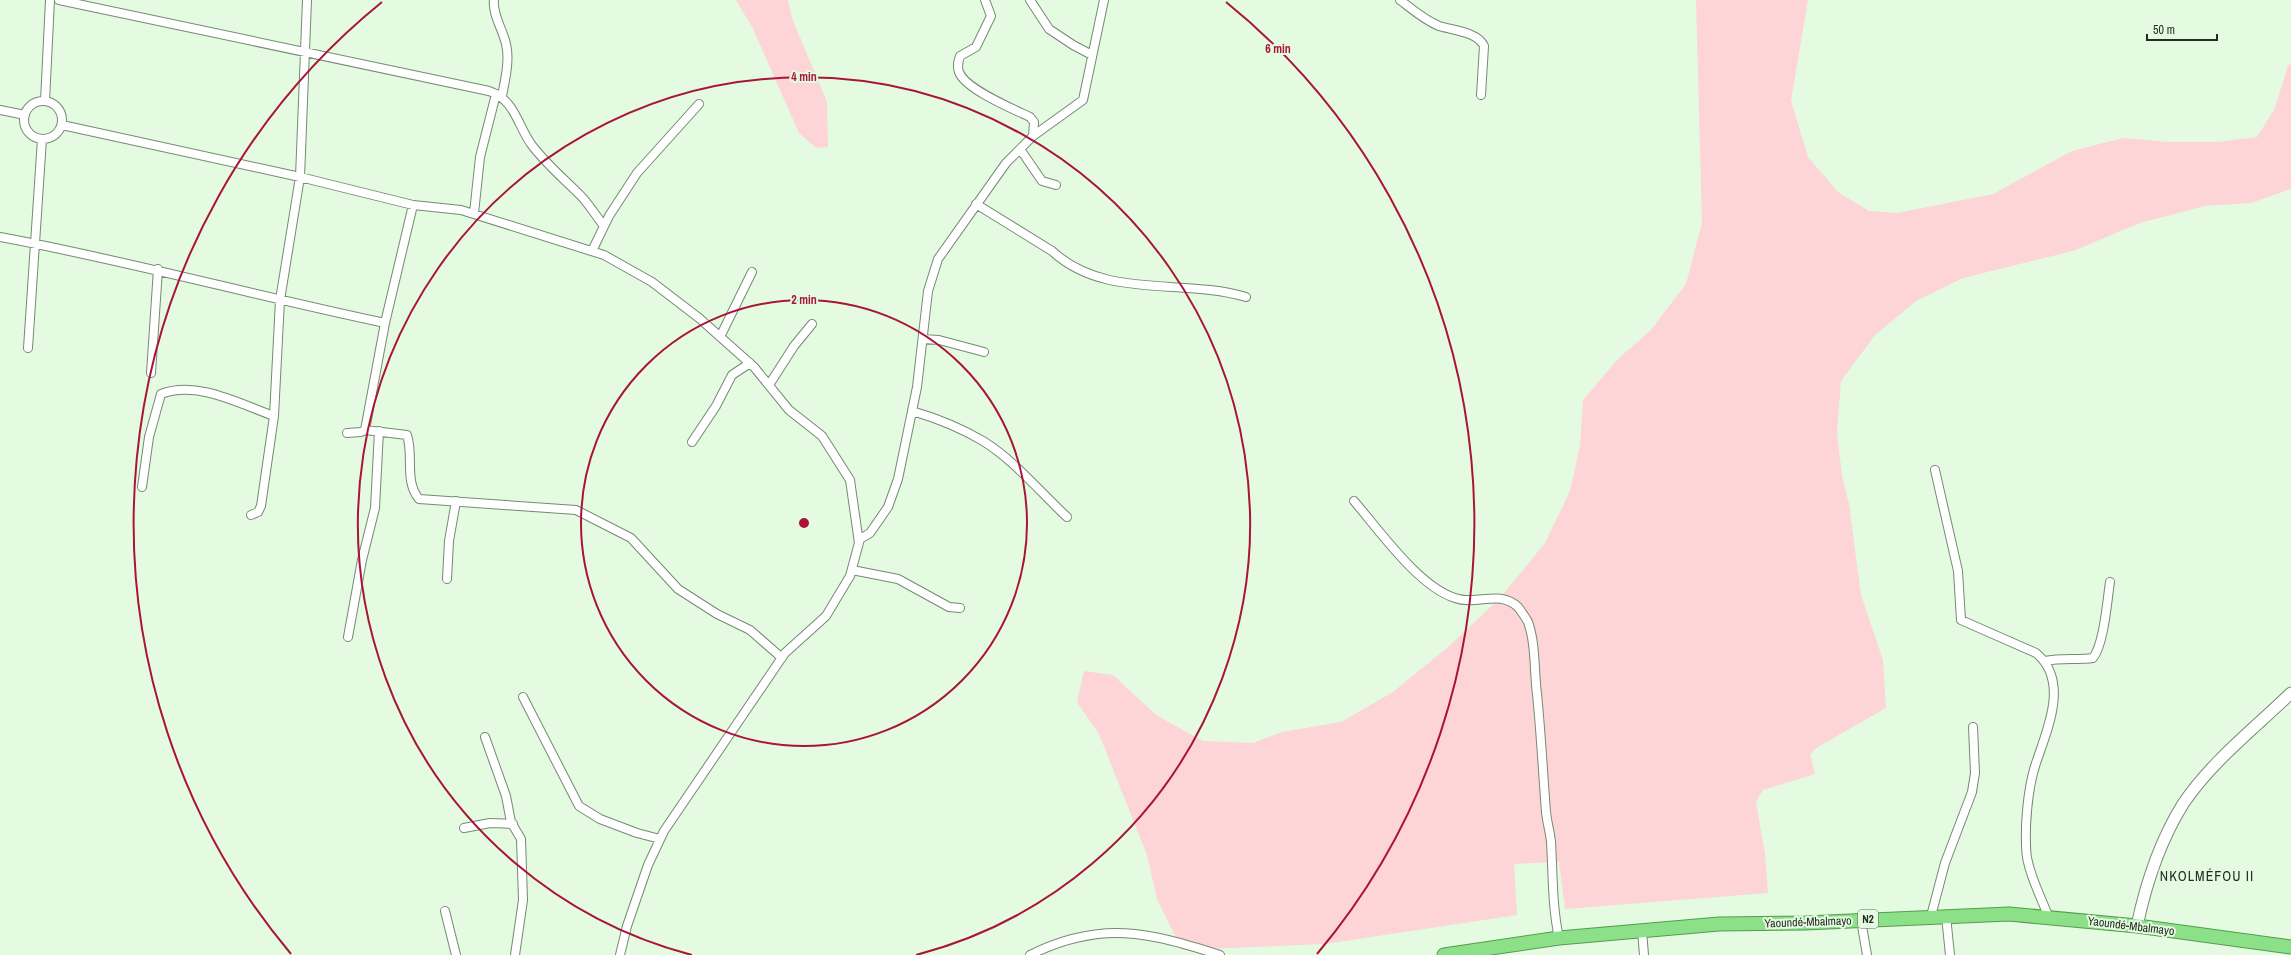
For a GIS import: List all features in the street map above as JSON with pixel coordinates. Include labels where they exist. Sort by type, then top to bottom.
[{"type":"highway","name":"Yaoundé-Mbalmayo","points":[[1444,955],[1559,938],[1719,924],[1805,923],[1931,916],[2009,914],[2048,916],[2137,926],[2291,947]]},
{"type":"main road","points":[[2137,926],[2149,878],[2163,841],[2183,804],[2207,774],[2291,693]]},
{"type":"street","points":[[45,101],[50,0]]},
{"type":"street","points":[[59,0],[499,95],[513,111],[531,144],[556,172],[581,196],[604,226]]},
{"type":"street","points":[[251,515],[258,512],[261,506],[274,416],[280,300],[300,177],[307,0]]},
{"type":"street","points":[[474,213],[480,158],[506,70],[507,45],[493,7],[494,0]]},
{"type":"street","points":[[985,0],[991,16],[976,47],[960,56],[958,64],[959,73],[972,86],[1030,117],[1034,122],[1033,136]]},
{"type":"street","points":[[1030,0],[1049,29],[1073,45],[1092,55]]},
{"type":"street","points":[[620,955],[627,926],[648,865],[660,839],[703,772],[782,658],[826,616],[852,570],[860,539],[870,533],[888,507],[898,479],[912,411],[923,339],[928,291],[932,274],[938,260],[1006,163],[1033,136],[1083,100],[1104,0]]},
{"type":"street","points":[[1400,0],[1422,17],[1439,26],[1472,36],[1482,42],[1484,46],[1481,95]]},
{"type":"street","points":[[45,101],[53,103],[59,109],[62,117],[62,124],[58,133],[51,138],[42,139],[34,137],[28,131],[24,123],[25,115],[33,105],[45,101]]},
{"type":"street","points":[[592,251],[604,226],[637,173],[699,104]]},
{"type":"street","points":[[0,110],[25,115]]},
{"type":"street","points":[[62,124],[300,177],[413,205],[461,210],[474,213],[604,255],[652,282],[720,337],[750,363],[789,410],[822,436],[850,480],[859,544]]},
{"type":"street","points":[[28,348],[42,139]]},
{"type":"street","points":[[1020,149],[1042,181],[1056,185]]},
{"type":"street","points":[[976,204],[1052,250],[1062,259],[1119,284],[1213,289],[1246,297]]},
{"type":"street","points":[[365,430],[385,323],[413,205]]},
{"type":"street","points":[[0,237],[158,269],[280,300],[385,323]]},
{"type":"street","points":[[151,373],[158,269]]},
{"type":"street","points":[[720,337],[752,272]]},
{"type":"street","points":[[769,385],[794,346],[812,324]]},
{"type":"street","points":[[923,339],[939,340],[984,352]]},
{"type":"street","points":[[692,442],[716,406],[732,375],[750,363]]},
{"type":"street","points":[[142,487],[149,437],[161,394],[172,390],[209,393],[274,416]]},
{"type":"street","points":[[912,411],[933,417],[983,441],[1008,460],[1067,517]]},
{"type":"street","points":[[347,433],[361,432],[365,430],[379,430],[407,435],[410,477],[414,492],[419,499],[576,510],[631,538],[678,589],[717,614],[750,630],[782,658]]},
{"type":"street","points":[[348,637],[362,560],[374,508],[379,430]]},
{"type":"street","points":[[1935,470],[1958,571],[1962,620],[2036,653],[2045,661],[2050,670],[2053,707],[2048,733],[2036,764],[2028,795],[2026,827],[2028,862],[2048,916]]},
{"type":"street","points":[[447,579],[449,541],[456,501]]},
{"type":"street","points":[[1354,501],[1425,582],[1454,598],[1479,600],[1494,597],[1508,600],[1518,608],[1528,622],[1533,650],[1544,758],[1546,812],[1551,842],[1553,910],[1559,938]]},
{"type":"street","points":[[852,570],[898,579],[949,607],[960,608]]},
{"type":"street","points":[[2045,661],[2060,658],[2080,660],[2093,658],[2096,654],[2110,582]]},
{"type":"street","points":[[523,697],[579,806],[600,819],[637,833],[660,839]]},
{"type":"street","points":[[1931,916],[1945,863],[1972,792],[1975,773],[1973,727]]},
{"type":"street","points":[[485,737],[506,796],[513,824],[522,839],[523,900],[515,955]]},
{"type":"street","points":[[464,828],[490,823],[513,824]]},
{"type":"street","points":[[445,911],[456,955]]},
{"type":"street","points":[[1946,916],[1950,955]]},
{"type":"street","points":[[1861,920],[1867,955]]},
{"type":"street","points":[[1642,931],[1644,955]]},
{"type":"street","points":[[1030,955],[1054,944],[1091,934],[1129,932],[1158,937],[1220,955]]},
{"type":"shaded area","points":[[736,0],[788,0],[792,18],[827,102],[828,147],[816,148],[799,133],[753,29]]},
{"type":"shaded area","points":[[1696,0],[1808,0],[1791,101],[1808,157],[1838,192],[1869,211],[1897,213],[1993,194],[2072,151],[2123,138],[2167,142],[2217,142],[2257,137],[2274,110],[2288,66],[2291,63],[2291,189],[2251,203],[2205,206],[2140,223],[2073,251],[1963,278],[1916,301],[1875,335],[1841,381],[1837,432],[1842,476],[1849,504],[1861,595],[1883,660],[1886,708],[1816,748],[1810,755],[1815,774],[1763,790],[1756,802],[1765,853],[1768,893],[1565,909],[1559,862],[1514,864],[1517,915],[1325,944],[1182,950],[1157,899],[1147,855],[1099,734],[1077,702],[1084,671],[1113,675],[1156,715],[1203,741],[1253,743],[1282,732],[1341,722],[1393,692],[1448,647],[1499,599],[1545,543],[1570,491],[1580,445],[1583,400],[1619,358],[1650,331],[1686,284],[1702,223]]},
{"type":"district","name":"NKOLMÉFOU II","points":[[2207,876]]}]
